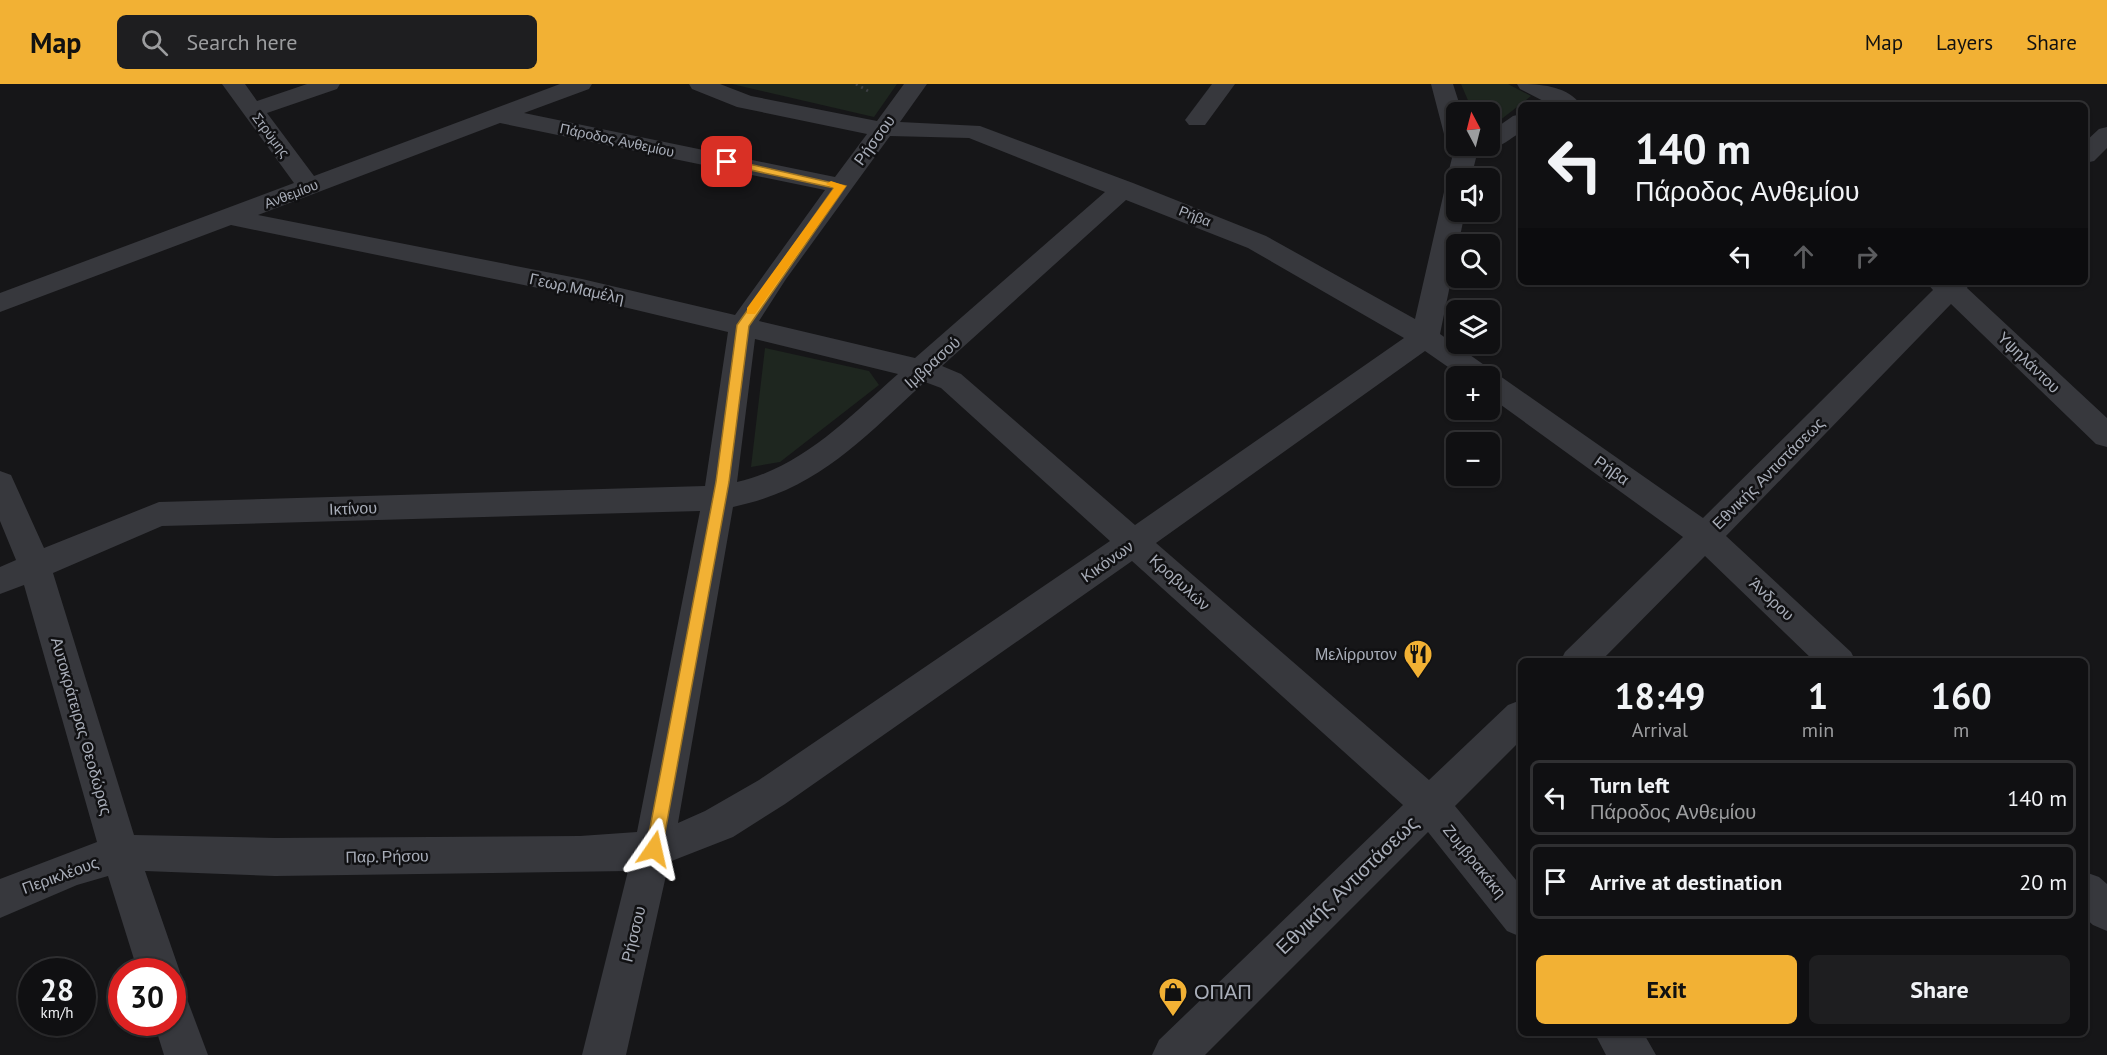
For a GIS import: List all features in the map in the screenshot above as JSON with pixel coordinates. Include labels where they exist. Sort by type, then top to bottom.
[{"type":"street","name":"Στρύμης","points":[[233,84],[310,187]]},
{"type":"street","points":[[252,110],[329,84]]},
{"type":"street","name":"Ανθεμίου","points":[[0,303],[581,84]]},
{"type":"street","name":"Ρήβα","points":[[700,84],[745,102],[882,129],[972,131],[1124,188],[1269,248],[1425,337],[1467,366]]},
{"type":"street","name":"Ρήσσου","points":[[604,1055],[654,849],[719,498],[743,325],[916,84]]},
{"type":"street","points":[[1197,120],[1224,84]]},
{"type":"street","points":[[1442,84],[1447,102]]},
{"type":"street","points":[[1527,84],[1555,102]]},
{"type":"street","points":[[1558,102],[1577,84]]},
{"type":"street","name":"Πάροδος Ανθεμίου","points":[[498,116],[841,186]]},
{"type":"street","points":[[1500,135],[1518,123]]},
{"type":"street","points":[[2088,153],[2107,134]]},
{"type":"street","name":"Ιμβρασού","points":[[719,498],[756,491],[790,479],[833,448],[1124,188]]},
{"type":"street","name":"Γεωρ.Μαμέλη","points":[[229,218],[582,288],[923,370]]},
{"type":"street","points":[[1425,337],[1450,222]]},
{"type":"street","name":"Εθνικής Αντιστάσεως","points":[[1581,658],[1705,536],[1948,285]]},
{"type":"street","name":"Υψηλάντου","points":[[1950,285],[2107,436]]},
{"type":"street","name":"Κικόνων","points":[[654,849],[695,836],[748,807],[1134,542],[1425,337]]},
{"type":"street","name":"Κροβυλών","points":[[923,370],[951,381],[965,391],[1430,805]]},
{"type":"street","name":"Ρήβα","points":[[1500,390],[1705,536]]},
{"type":"street","name":"Αυτοκράτειρας Θεοδώρας","points":[[0,483],[35,566],[120,854],[154,958]]},
{"type":"street","name":"Ικτίνου","points":[[0,581],[159,514],[719,498]]},
{"type":"street","name":"Άνδρου","points":[[1705,536],[1835,658]]},
{"type":"street","name":"Εθνικής Αντιστάσεως","points":[[1174,1055],[1518,719]]},
{"type":"street","name":"Ζυμβρακάκη","points":[[1430,805],[1518,913]]},
{"type":"street","name":"Παρ. Ρήσου","points":[[120,854],[154,852],[275,857],[568,855],[654,849]]},
{"type":"street","name":"Περικλέους","points":[[0,898],[73,868],[120,854]]},
{"type":"street","points":[[2088,894],[2107,911]]},
{"type":"street","points":[[180,1036],[186,1055]]},
{"type":"street","points":[[1618,1036],[1634,1055]]},
{"type":"shaded area","points":[[732,84],[897,84],[874,117]]},
{"type":"shaded area","points":[[1461,84],[1508,84],[1531,96],[1523,102],[1518,102],[1518,106],[1500,120],[1500,102],[1469,102]]},
{"type":"shaded area","points":[[765,348],[869,371],[879,385],[780,462],[751,467]]},
{"type":"slow traffic","points":[[751,311],[841,186],[831,184]]},
{"type":"place","name":"Μελίρρυτον","points":[[1418,680]]},
{"type":"place","name":"ΟΠΑΠ","points":[[1173,1018]]},
{"type":"route","points":[[654,849],[726,462],[743,325],[777,273],[841,186],[727,162]]}]
